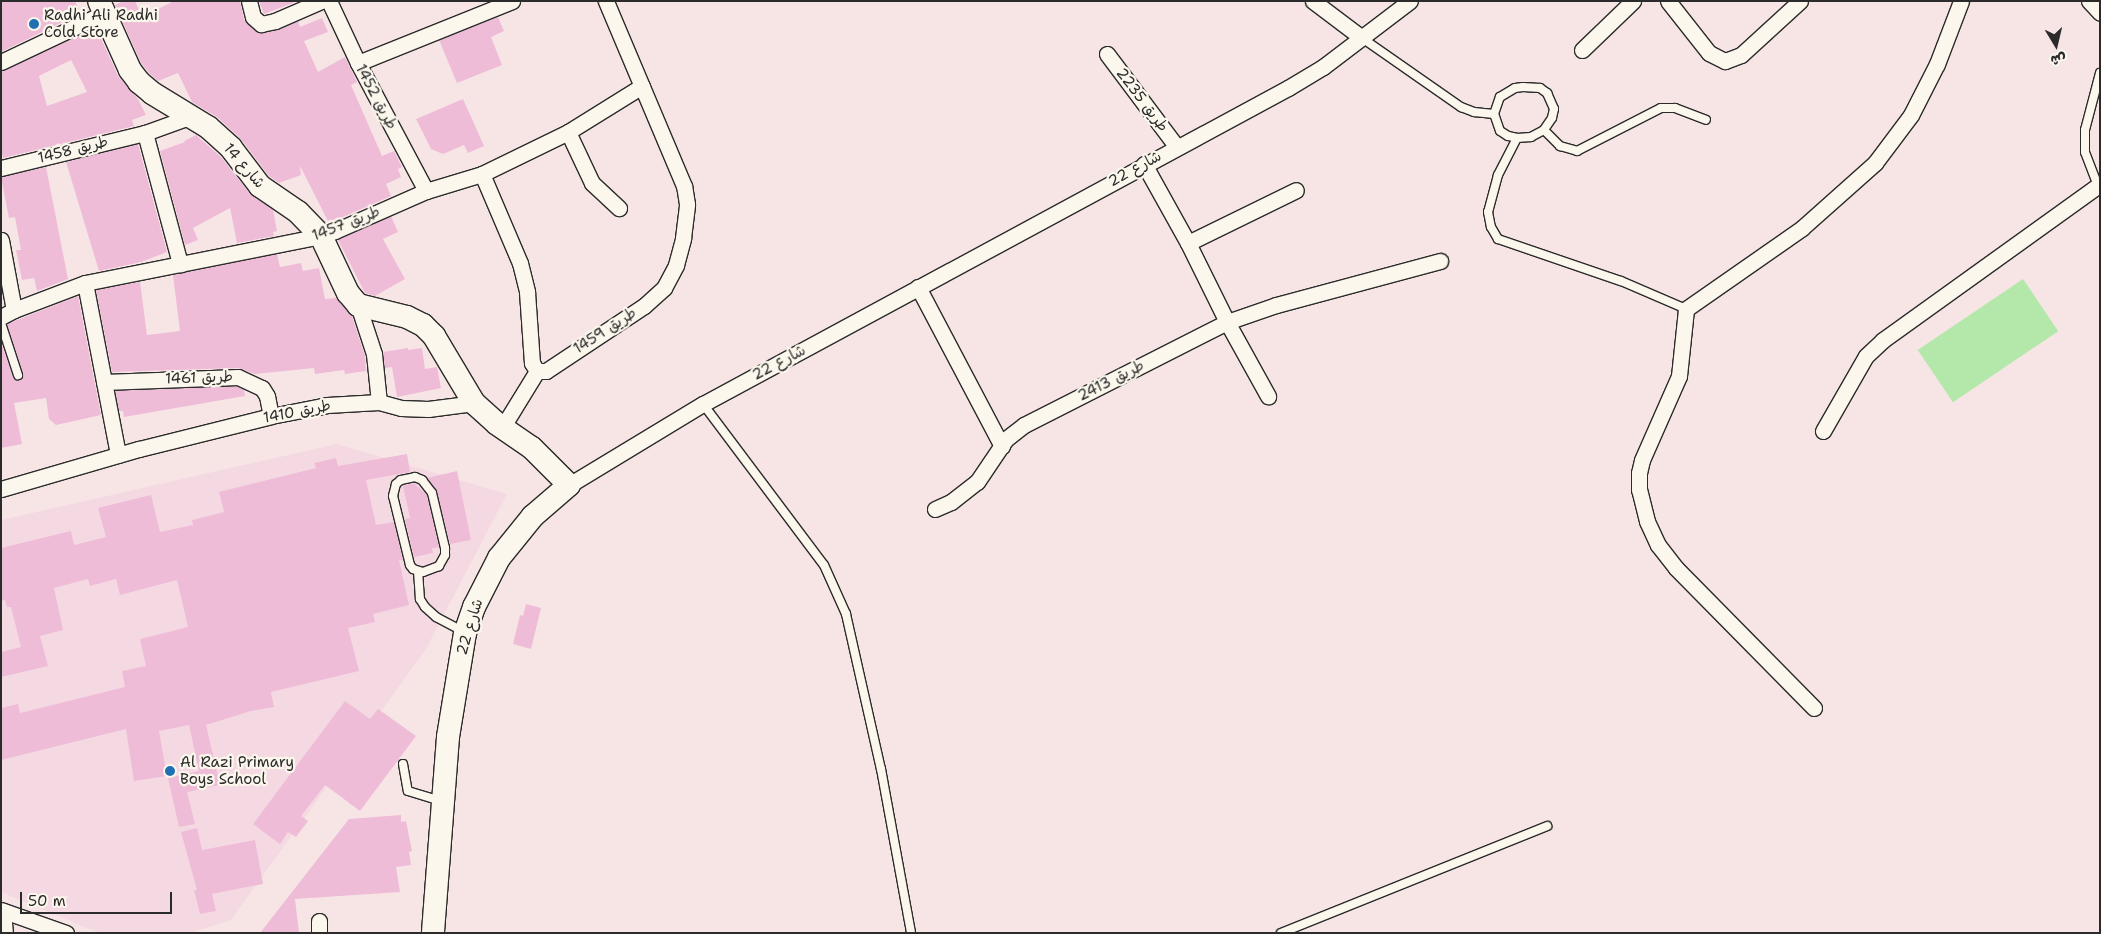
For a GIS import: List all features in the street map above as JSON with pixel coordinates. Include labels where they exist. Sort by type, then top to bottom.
[{"type":"street","points":[[249,1],[253,17],[261,24],[275,21],[320,1]]},
{"type":"street","name":"طريق 1452","points":[[329,1],[358,63],[426,191]]},
{"type":"street","points":[[358,63],[512,1]]},
{"type":"street","name":"طريق 1459","points":[[537,371],[546,371],[644,306],[664,288],[676,265],[683,238],[686,213],[684,186],[606,1]]},
{"type":"street","points":[[1313,1],[1362,38]]},
{"type":"street","name":"شارع 22","points":[[433,933],[452,702],[466,633],[474,607],[499,558],[533,516],[569,485],[702,404],[1323,67],[1410,1]]},
{"type":"street","points":[[1582,50],[1633,1]]},
{"type":"street","points":[[1668,1],[1710,53],[1724,60],[1730,60],[1741,55],[1800,1]]},
{"type":"street","points":[[1814,708],[1676,568],[1658,544],[1647,521],[1638,490],[1639,474],[1642,460],[1679,376],[1686,309],[1802,228],[1876,163],[1911,115],[1937,64],[1961,1]]},
{"type":"street","points":[[2089,1],[2100,13]]},
{"type":"street","points":[[1,62],[101,7]]},
{"type":"street","name":"شارع 14","points":[[101,7],[130,70],[139,82],[152,93],[192,116],[231,148],[260,186],[298,212],[321,236],[348,293],[358,305]]},
{"type":"street","name":"طريق 2235","points":[[1107,54],[1176,146]]},
{"type":"street","name":"طريق 1457","points":[[8,313],[85,283],[321,236],[426,191],[482,174],[568,132],[642,86]]},
{"type":"street","name":"طريق 1458","points":[[1,168],[145,133],[192,116]]},
{"type":"street","points":[[568,132],[592,183],[619,208]]},
{"type":"street","points":[[145,133],[180,264]]},
{"type":"street","points":[[1144,164],[1188,243],[1227,322],[1268,396]]},
{"type":"street","points":[[482,174],[520,263],[527,292],[532,362],[537,371],[502,428]]},
{"type":"street","points":[[1823,431],[1866,356],[1883,340],[2099,185]]},
{"type":"street","points":[[1188,243],[1296,190]]},
{"type":"street","points":[[1,240],[8,313]]},
{"type":"street","name":"طريق 2413","points":[[935,509],[951,502],[977,482],[1002,446],[1015,431],[1024,425],[1227,322],[1285,303],[1440,261]]},
{"type":"street","points":[[85,283],[118,455]]},
{"type":"street","points":[[918,287],[1002,446]]},
{"type":"street","points":[[358,305],[374,354],[379,402]]},
{"type":"street","points":[[358,305],[407,317],[423,325],[444,350],[474,403],[502,428],[532,448],[569,485]]},
{"type":"street","name":"طريق 1461","points":[[104,382],[238,377],[262,388],[267,396],[271,416]]},
{"type":"street","name":"طريق 1410","points":[[1,489],[118,455],[271,416],[327,405],[379,402],[401,408],[428,409],[474,403]]},
{"type":"street","points":[[4,933],[2,911],[66,933]]},
{"type":"lane","points":[[1362,38],[1461,108],[1474,112],[1494,114]]},
{"type":"lane","points":[[2099,185],[2085,152],[2085,130],[2100,74]]},
{"type":"lane","points":[[1523,87],[1540,88],[1547,93],[1554,110],[1552,118],[1544,130],[1531,137],[1518,138],[1508,136],[1500,131],[1494,114],[1500,98],[1508,92],[1523,87]]},
{"type":"lane","points":[[1544,130],[1560,146],[1577,151],[1660,108],[1675,108],[1706,120]]},
{"type":"lane","points":[[1518,138],[1498,175],[1488,212],[1491,227],[1498,240],[1621,281],[1686,309]]},
{"type":"lane","points":[[1,323],[18,375]]},
{"type":"lane","points":[[702,404],[824,565],[846,614],[881,769],[911,933]]},
{"type":"lane","points":[[418,571],[439,566],[445,554],[445,548],[428,486],[422,480],[407,478],[396,484],[393,496],[410,564],[418,571],[420,600],[436,617],[466,633]]},
{"type":"lane","points":[[403,764],[408,791],[443,802]]},
{"type":"lane","points":[[1281,933],[1547,826]]},
{"type":"shaded area","name":"Al Razi Primary Boys School","points":[[337,444],[507,494],[426,649],[231,920],[189,933],[99,933],[1,892],[1,520]]},
{"type":"green space","points":[[2023,279],[2058,331],[1953,402],[1918,350]]},
{"type":"building","name":"Radhi Ali Radhi Cold Store","points":[[1,1],[75,1],[81,13],[1,52]]},
{"type":"building","points":[[123,1],[135,1],[142,17],[174,1],[240,1],[244,20],[259,33],[277,30],[298,21],[300,27],[322,18],[328,32],[304,41],[318,72],[345,57],[357,82],[351,85],[382,156],[394,151],[402,167],[398,169],[401,177],[386,184],[391,196],[329,223],[300,166],[301,175],[279,183],[269,176],[240,138],[217,117],[192,102],[178,73],[158,81],[149,73],[141,63],[115,5]]},
{"type":"building","points":[[259,1],[293,1],[293,3],[264,14]]},
{"type":"building","points":[[498,17],[504,31],[491,37],[502,65],[457,83],[439,40]]},
{"type":"building","points":[[96,27],[118,76],[138,99],[146,115],[132,120],[134,126],[3,158],[1,150],[1,71]],"holes":[[[71,60],[87,92],[47,106],[39,76]]]},
{"type":"building","points":[[463,99],[484,146],[468,153],[464,145],[443,154],[431,149],[416,119]]},
{"type":"building","points":[[196,135],[221,157],[250,194],[273,210],[277,231],[273,232],[274,236],[237,243],[230,208],[193,228],[198,240],[185,245],[160,151],[185,142]]},
{"type":"building","points":[[138,144],[167,252],[141,262],[99,271],[66,162]]},
{"type":"building","points":[[46,167],[68,279],[37,291],[34,278],[22,280],[16,250],[21,250],[15,217],[9,218],[1,177]]},
{"type":"building","points":[[391,216],[398,232],[383,239],[405,279],[375,296],[365,293],[338,240]]},
{"type":"building","points":[[277,254],[280,267],[301,263],[303,271],[319,268],[325,299],[336,298],[352,316],[365,356],[366,371],[345,374],[344,370],[315,374],[314,368],[255,374],[238,368],[112,372],[96,290],[140,282],[147,335],[180,331],[173,275]]},
{"type":"building","points":[[78,296],[101,415],[56,425],[49,419],[46,398],[14,403],[22,444],[1,448],[1,342],[14,379],[20,380],[24,376],[7,324]]},
{"type":"building","points":[[408,348],[408,350],[422,348],[425,369],[437,367],[441,388],[397,397],[392,367],[385,368],[383,352]]},
{"type":"building","points":[[236,386],[244,390],[245,396],[124,417],[123,411],[119,411],[115,391]]},
{"type":"building","points":[[407,454],[410,472],[366,480],[376,525],[394,522],[403,560],[399,560],[409,605],[373,614],[375,622],[348,628],[359,671],[271,692],[274,707],[251,711],[206,725],[220,785],[187,792],[195,824],[179,827],[168,778],[199,771],[189,725],[159,731],[167,776],[134,781],[126,729],[1,760],[1,708],[18,704],[20,713],[125,687],[122,671],[146,666],[140,639],[188,627],[177,580],[120,595],[116,579],[90,586],[88,579],[54,588],[63,630],[40,636],[48,666],[1,677],[1,652],[21,647],[11,607],[7,607],[5,600],[1,601],[1,548],[71,531],[74,545],[106,537],[98,508],[151,495],[160,532],[193,525],[192,520],[224,512],[219,492],[316,468],[314,463],[336,458],[338,466]]},
{"type":"building","points":[[457,471],[471,540],[450,544],[437,492],[427,478]]},
{"type":"building","points":[[414,483],[427,495],[439,547],[432,548],[433,553],[414,557],[405,519],[410,518],[403,486]]},
{"type":"building","points":[[526,604],[541,608],[531,649],[513,644],[520,615],[523,616]]},
{"type":"building","points":[[345,701],[370,719],[378,709],[416,736],[360,811],[325,785],[301,816],[308,821],[296,837],[288,832],[280,844],[253,824]]},
{"type":"building","points":[[401,815],[401,822],[406,821],[412,851],[409,852],[411,865],[396,867],[400,892],[295,899],[299,933],[260,933],[349,819]]},
{"type":"building","points":[[197,828],[202,850],[255,840],[263,884],[212,894],[216,911],[200,914],[194,890],[197,890],[181,832]]},
{"type":"place","name":"Radhi Ali Radhi Cold Store","points":[[34,24]]},
{"type":"place","name":"Al Razi Primary Boys School","points":[[170,771]]}]
